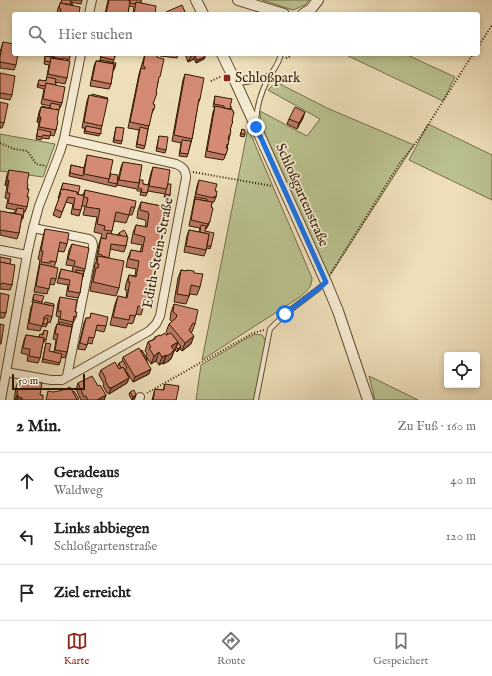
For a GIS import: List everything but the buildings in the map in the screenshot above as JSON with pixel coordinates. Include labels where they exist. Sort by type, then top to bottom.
[{"type":"street","points":[[89,12],[92,0]]},
{"type":"street","points":[[196,0],[202,12]]},
{"type":"street","points":[[238,0],[277,12]]},
{"type":"street","points":[[306,12],[311,9],[318,0]]},
{"type":"street","points":[[1,400],[33,228],[39,206],[64,139],[81,56]]},
{"type":"street","name":"Schloßgartenstraße","points":[[223,56],[326,282],[338,311],[368,400]]},
{"type":"street","points":[[64,139],[176,164],[181,166],[184,170]]},
{"type":"street","name":"Edith-Stein-Straße","points":[[6,372],[59,380],[149,331],[156,324],[161,311],[186,178],[186,173],[184,170]]},
{"type":"street","points":[[33,228],[89,239],[93,243],[67,376]]},
{"type":"street","points":[[0,250],[27,255]]},
{"type":"lane","points":[[256,127],[258,106],[264,87],[280,56]]},
{"type":"lane","points":[[236,83],[258,81],[270,75]]},
{"type":"lane","points":[[256,400],[270,329],[285,314],[326,282]]},
{"type":"path","points":[[480,44],[492,25]]},
{"type":"path","points":[[326,282],[400,164],[421,136],[472,56]]},
{"type":"path","points":[[211,82],[230,72]]},
{"type":"path","points":[[0,143],[14,150],[27,151],[36,164],[54,168]]},
{"type":"path","points":[[184,170],[283,188]]},
{"type":"path","points":[[140,399],[253,333],[270,329]]},
{"type":"green space","points":[[262,0],[309,0],[305,5],[293,10]]},
{"type":"green space","points":[[348,56],[409,56],[455,77],[443,101]]},
{"type":"green space","points":[[276,82],[327,108],[414,145],[329,277],[261,127],[260,111],[307,136],[320,119],[268,90]]},
{"type":"green space","points":[[428,124],[492,155],[492,200],[409,160]]},
{"type":"green space","points":[[248,128],[312,281],[309,289],[300,297],[202,360]]},
{"type":"green space","points":[[0,134],[55,144],[43,177],[0,171]]},
{"type":"green space","points":[[255,334],[262,335],[266,341],[254,400],[196,400],[201,365]]},
{"type":"green space","points":[[369,376],[418,400],[375,400]]},
{"type":"place","name":"Schloßpark","points":[[227,78]]},
{"type":"route","points":[[256,127],[326,282],[285,314]]}]
